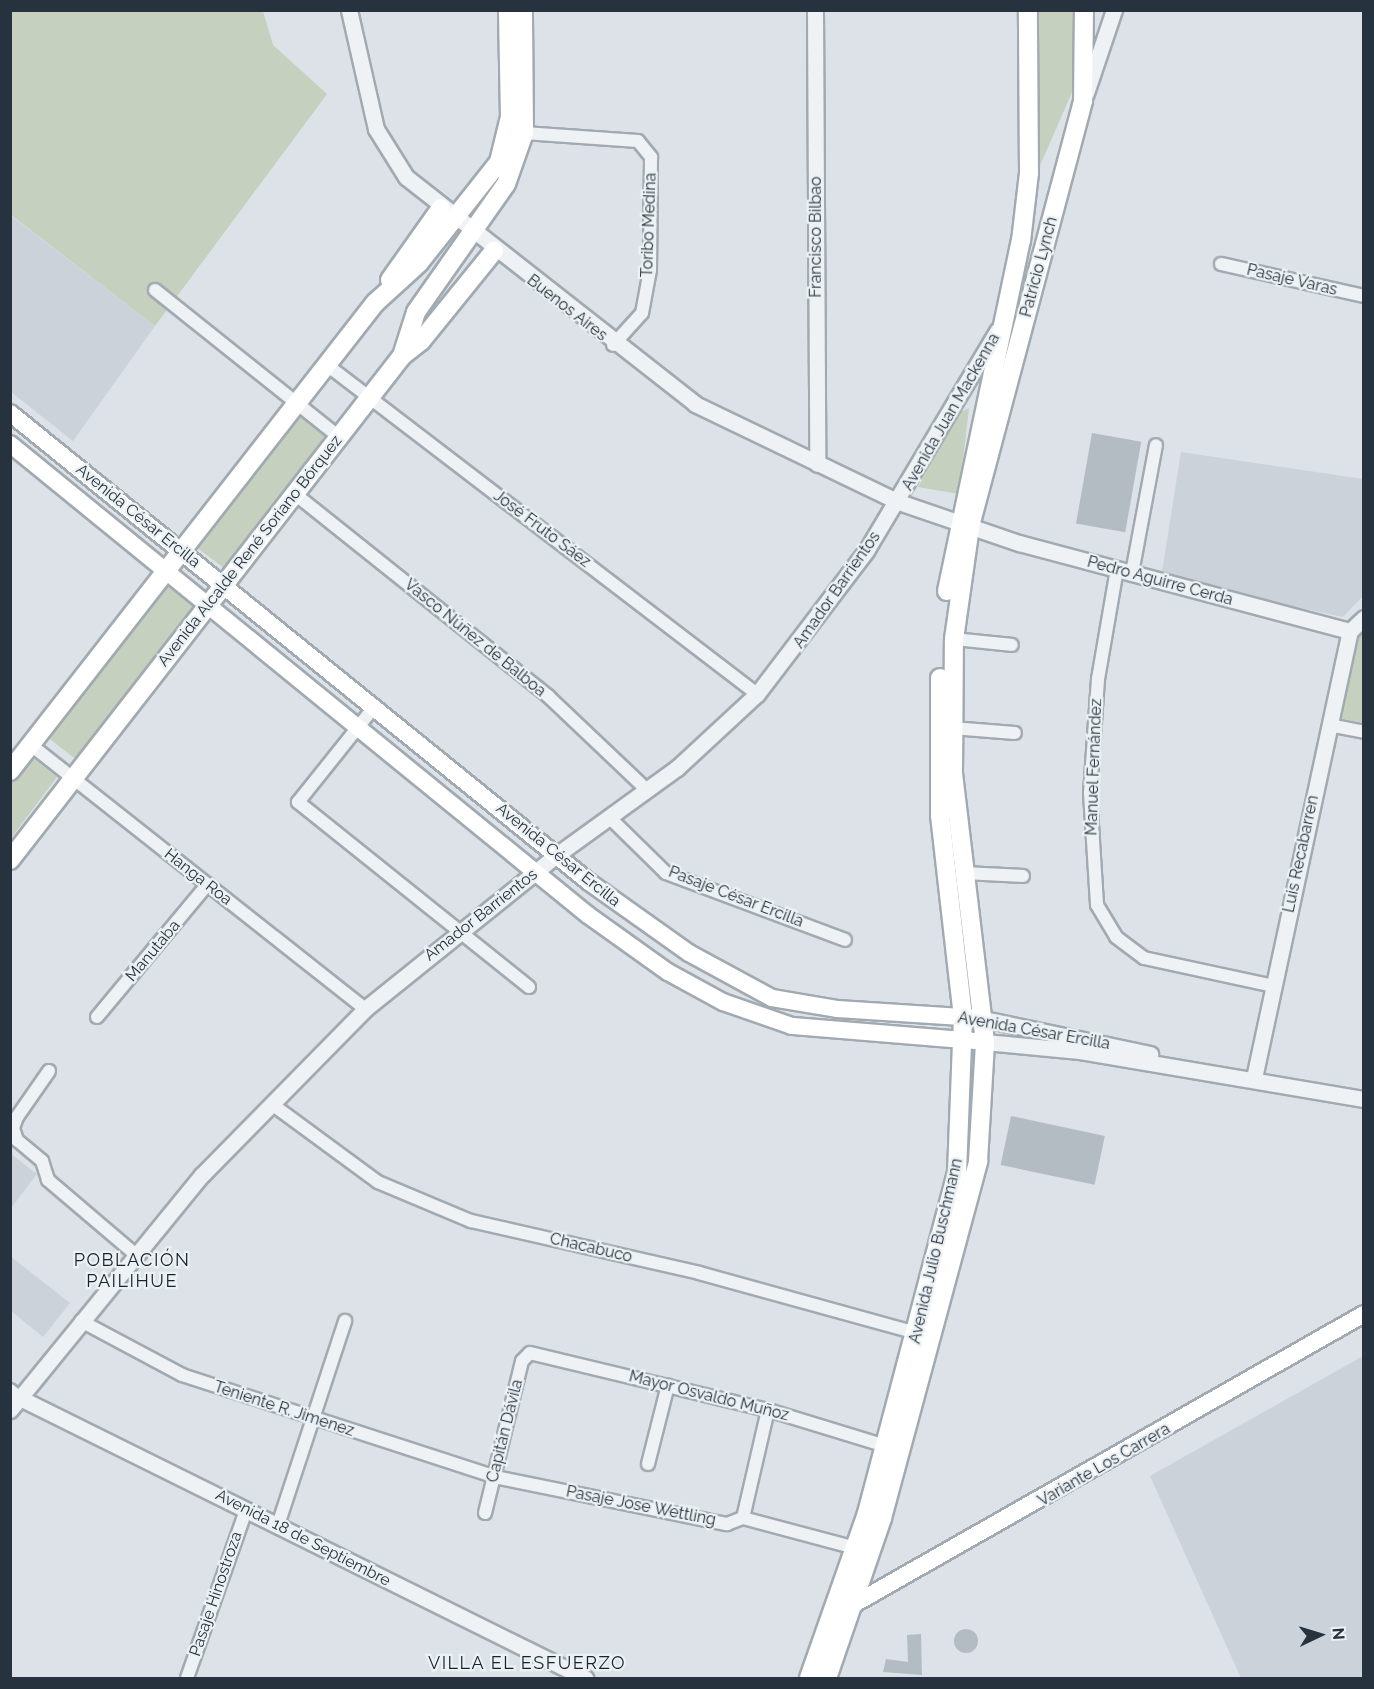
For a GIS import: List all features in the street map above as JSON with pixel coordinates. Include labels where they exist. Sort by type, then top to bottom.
[{"type":"main road","points":[[375,303],[456,220],[499,162],[507,138],[508,10]]},
{"type":"main road","name":"Avenida Alcalde René Soriano Bórquez","points":[[10,860],[402,356],[416,312],[474,234],[515,166],[525,133],[524,10]]},
{"type":"main road","name":"Avenida Juan Mackenna","points":[[961,526],[1021,241],[1029,173],[1028,10]]},
{"type":"main road","points":[[1083,101],[1084,10]]},
{"type":"main road","name":"Patricio Lynch","points":[[961,526],[1083,101]]},
{"type":"main road","points":[[18,756],[182,551],[375,303],[441,208]]},
{"type":"main road","points":[[402,356],[421,341],[494,250]]},
{"type":"main road","name":"Avenida César Ercilla","points":[[10,413],[664,938],[772,998],[868,1010],[984,1019]]},
{"type":"main road","name":"Avenida César Ercilla","points":[[12,450],[167,570],[651,961],[754,1015],[855,1033],[985,1042]]},
{"type":"main road","name":"Avenida Julio Buschmann","points":[[827,1678],[978,1161],[985,1042],[984,1019],[965,873],[952,728],[954,639],[961,526]]},
{"type":"main road","name":"Avenida Julio Buschmann","points":[[809,1678],[848,1601],[856,1548],[886,1446],[926,1336],[957,1173],[963,1017],[938,768],[942,641],[961,526]]},
{"type":"main road","points":[[651,961],[664,956],[664,938]]},
{"type":"main road","points":[[754,1015],[772,998]]},
{"type":"main road","points":[[855,1033],[868,1010]]},
{"type":"main road","name":"Variante Los Carrera","points":[[848,1601],[1364,1314]]},
{"type":"street","name":"Buenos Aires","points":[[349,10],[376,129],[387,154],[441,208],[614,345],[695,404],[899,502],[915,515],[961,526]]},
{"type":"street","name":"Francisco Bilbao","points":[[815,10],[817,464]]},
{"type":"street","name":"Patricio Lynch","points":[[1083,101],[1114,10]]},
{"type":"street","name":"Toribo Medina","points":[[525,133],[638,141],[651,157],[650,270],[642,313],[614,345]]},
{"type":"street","name":"Pasaje Varas","points":[[1221,264],[1364,296]]},
{"type":"street","points":[[155,290],[339,437]]},
{"type":"street","name":"Avenida Juan Mackenna","points":[[899,502],[1003,322]]},
{"type":"street","name":"José Fruto Sáez","points":[[327,365],[758,694]]},
{"type":"street","points":[[1132,573],[1156,445]]},
{"type":"street","name":"Vasco Núñez de Balboa","points":[[295,494],[549,697],[647,790]]},
{"type":"street","name":"Amador Barrientos","points":[[10,1410],[15,1394],[81,1321],[202,1175],[365,1009],[460,930],[558,854],[647,790],[758,694],[815,624],[899,502]]},
{"type":"street","name":"Pedro Aguirre Cerda","points":[[961,526],[1350,631]]},
{"type":"street","name":"Manuel Fernández","points":[[1117,569],[1098,680],[1090,793],[1097,905],[1116,937],[1144,958],[1273,986]]},
{"type":"street","points":[[1350,631],[1364,618]]},
{"type":"street","name":"Luis Recabarren","points":[[1254,1078],[1350,631]]},
{"type":"street","points":[[954,639],[1012,645]]},
{"type":"street","points":[[375,706],[298,802],[529,987]]},
{"type":"street","points":[[1329,724],[1364,732]]},
{"type":"street","points":[[952,728],[1015,733]]},
{"type":"street","name":"Hanga Roa","points":[[18,756],[73,779],[365,1009]]},
{"type":"street","name":"Pasaje César Ercilla","points":[[609,817],[666,873],[844,940]]},
{"type":"street","points":[[965,873],[1023,876]]},
{"type":"street","name":"Manutaba","points":[[98,1017],[208,884]]},
{"type":"street","name":"Avenida César Ercilla","points":[[984,1019],[1132,1049],[1210,1071]]},
{"type":"street","name":"Avenida César Ercilla","points":[[985,1042],[1210,1071],[1364,1099]]},
{"type":"street","points":[[49,1071],[17,1117],[13,1128],[17,1140],[42,1161],[48,1180],[135,1254]]},
{"type":"street","name":"Chacabuco","points":[[273,1105],[378,1182],[471,1221],[699,1273],[926,1336]]},
{"type":"street","name":"Teniente R. Jimenez","points":[[81,1321],[182,1375],[495,1477]]},
{"type":"street","points":[[278,1525],[345,1321]]},
{"type":"street","name":"Mayor Osvaldo Muñoz","points":[[530,1353],[768,1410],[886,1446]]},
{"type":"street","name":"Capitán Dávila","points":[[485,1513],[522,1361],[530,1353]]},
{"type":"street","points":[[648,1464],[668,1385]]},
{"type":"street","name":"Avenida 18 de Septiembre","points":[[15,1394],[585,1678]]},
{"type":"street","points":[[743,1518],[768,1410]]},
{"type":"street","name":"Pasaje Jose Wettling","points":[[495,1477],[727,1524],[743,1518],[856,1548]]},
{"type":"street","name":"Pasaje Hinostroza","points":[[187,1678],[246,1510]]},
{"type":"shaded area","points":[[10,215],[155,326],[73,441],[11,392]]},
{"type":"shaded area","points":[[1181,452],[1363,479],[1363,596],[1343,617],[1161,578]]},
{"type":"shaded area","points":[[11,1154],[37,1174],[11,1208]]},
{"type":"shaded area","points":[[10,1256],[70,1303],[43,1337],[11,1311]]},
{"type":"shaded area","points":[[1363,1356],[1363,1678],[1241,1678],[1150,1476]]},
{"type":"green space","points":[[10,11],[263,11],[273,45],[327,94],[155,326],[11,215]]},
{"type":"green space","points":[[1033,11],[1080,11],[1080,74],[1035,177]]},
{"type":"green space","points":[[969,408],[959,494],[918,487],[956,414]]},
{"type":"green space","points":[[301,412],[330,434],[227,570],[198,549]]},
{"type":"green space","points":[[165,579],[197,604],[76,759],[44,734]]},
{"type":"green space","points":[[1363,625],[1363,723],[1334,717],[1353,635]]},
{"type":"green space","points":[[30,756],[57,777],[11,838],[10,781]]},
{"type":"building","points":[[1092,433],[1141,442],[1125,532],[1076,524]]},
{"type":"building","points":[[1011,1116],[1105,1136],[1095,1185],[1001,1165]]},
{"type":"building","points":[[966,1629],[975,1632],[978,1641],[975,1650],[966,1653],[957,1650],[954,1641],[957,1632]]},
{"type":"building","points":[[921,1634],[922,1675],[883,1672],[886,1659],[908,1662],[907,1635]]},
{"type":"district","name":"POBLACIÓN PAILIHUE","points":[[132,1271]]},
{"type":"district","name":"VILLA EL ESFUERZO","points":[[527,1663]]}]
